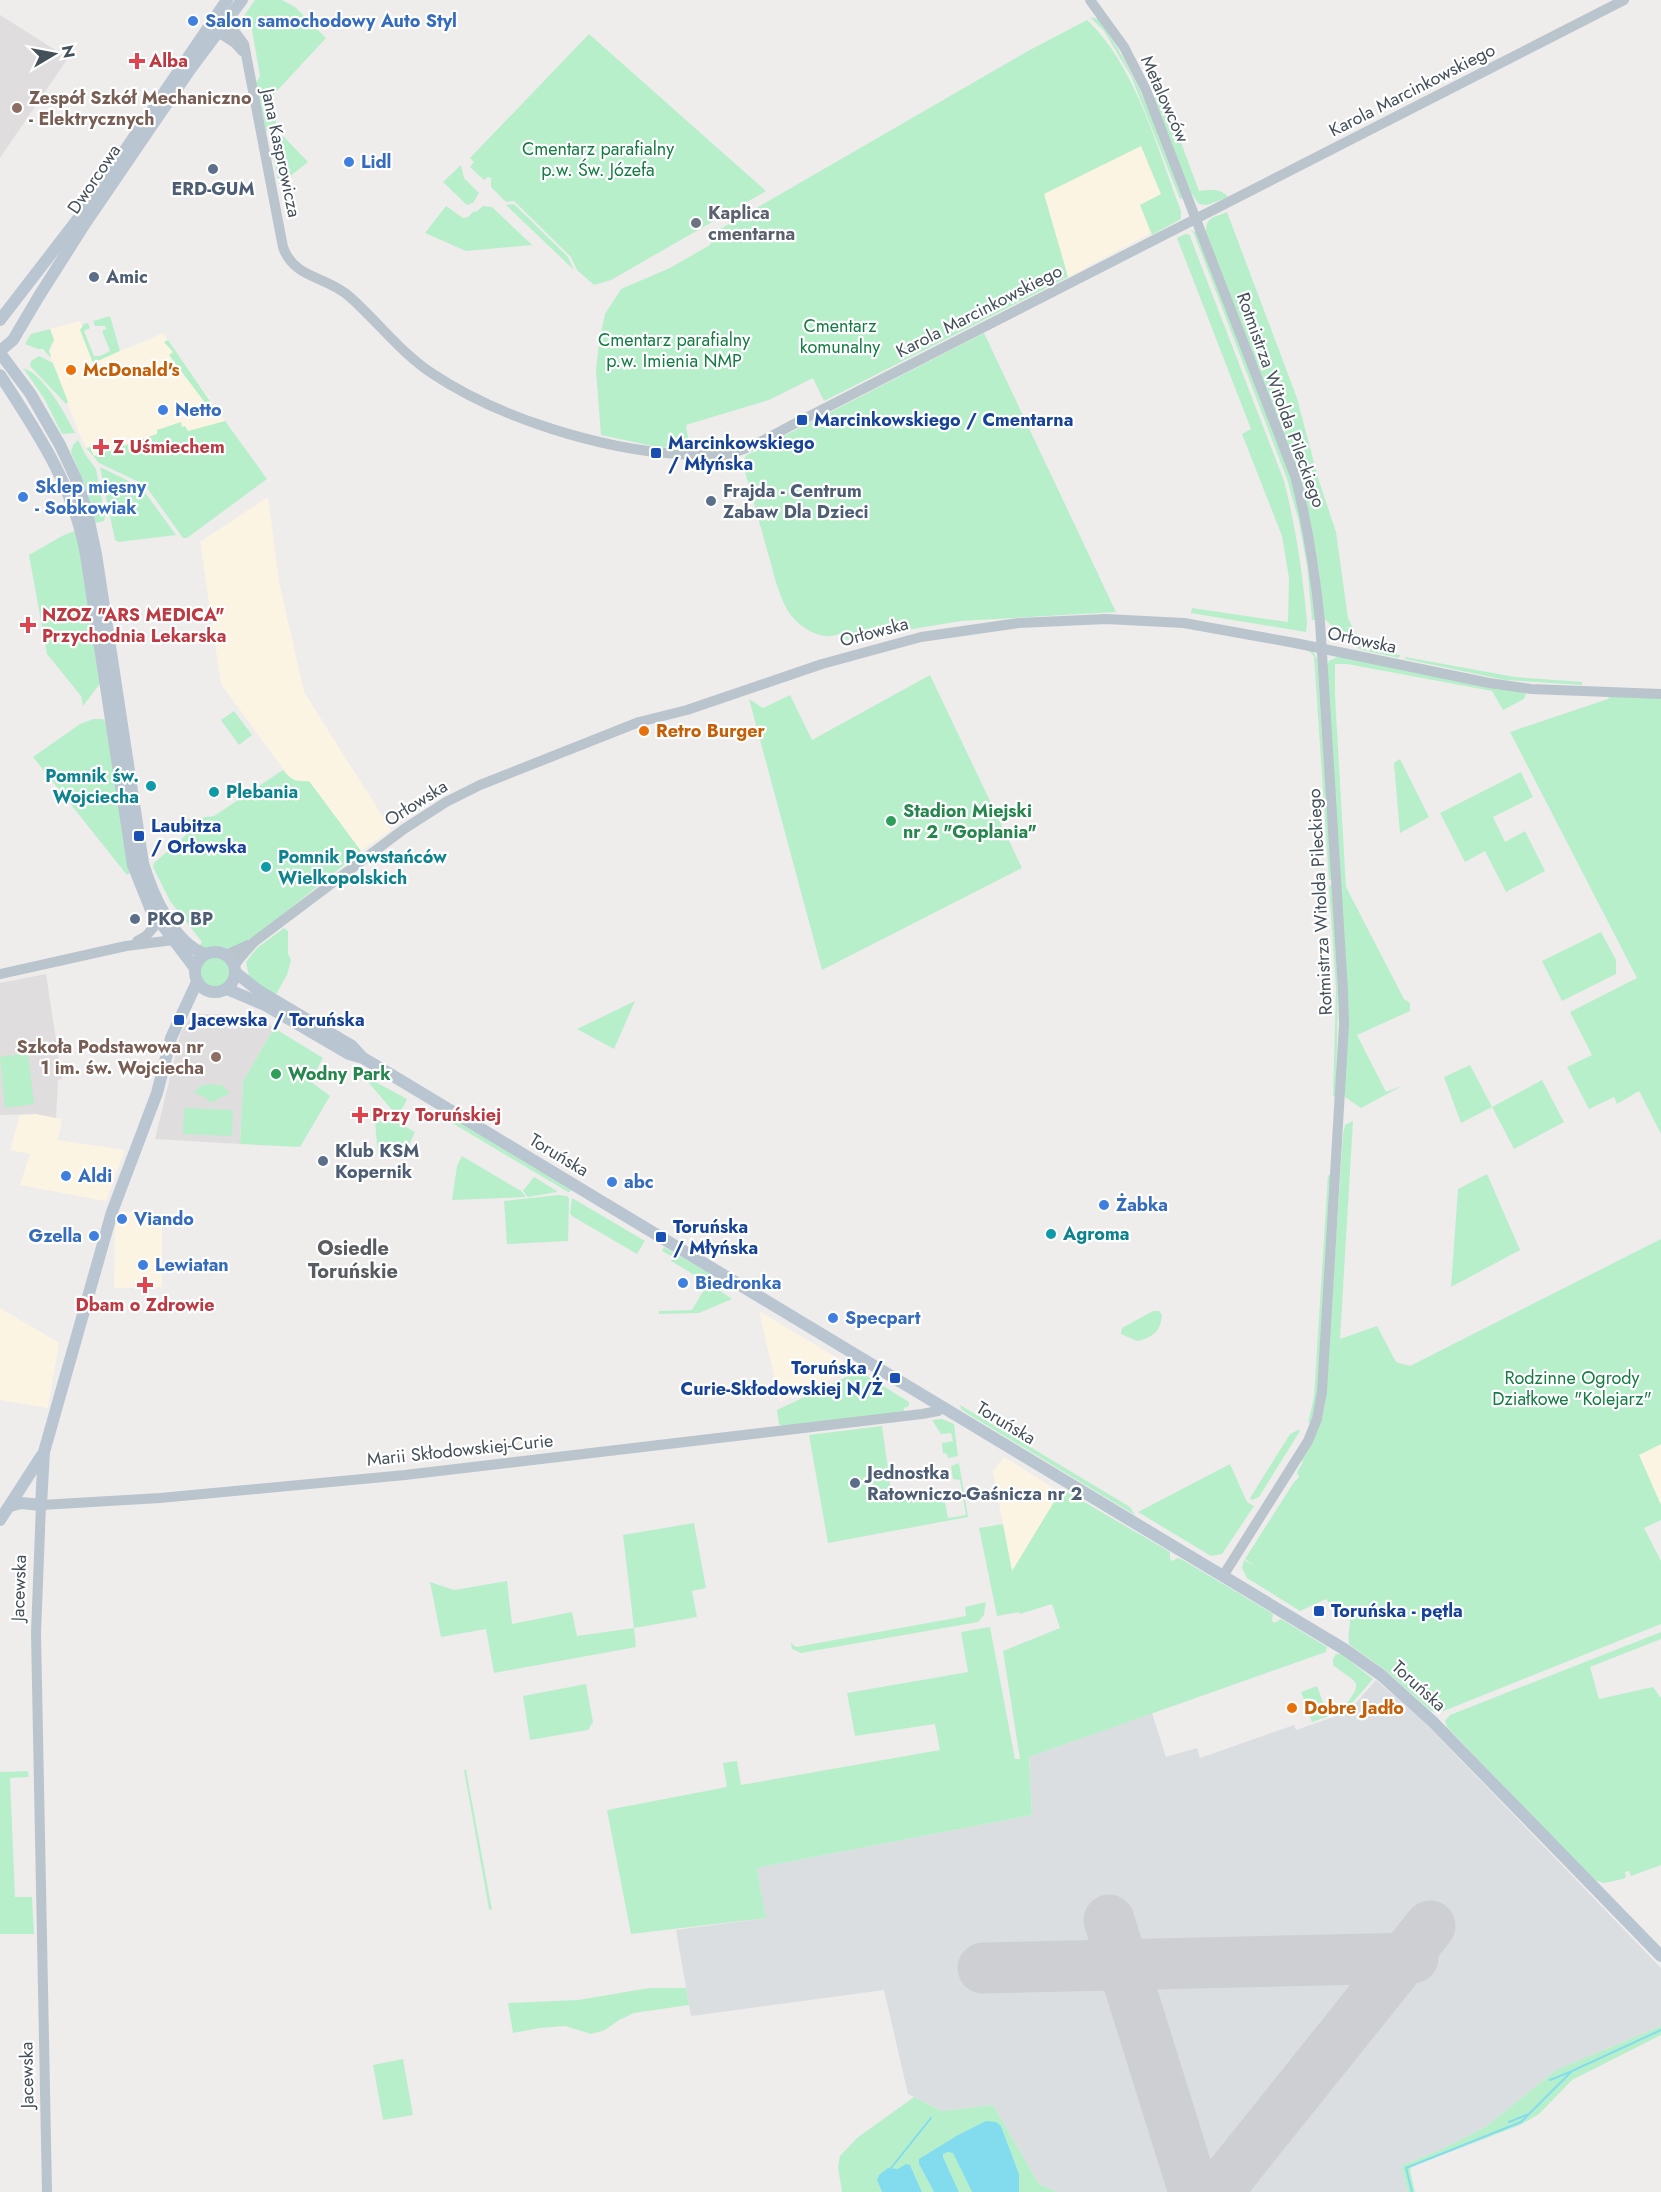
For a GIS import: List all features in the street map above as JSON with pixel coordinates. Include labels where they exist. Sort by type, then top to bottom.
[{"type":"main road","name":"Dworcowa","points":[[0,352],[13,340],[64,256],[216,25],[227,0]]},
{"type":"main road","name":"Dworcowa","points":[[0,320],[81,215],[216,25],[234,12],[242,0]]},
{"type":"main road","points":[[0,352],[41,412],[69,462],[82,496],[96,554],[143,863],[155,895],[169,920],[187,942],[205,954]]},
{"type":"main road","points":[[0,375],[49,451],[78,520],[86,555],[131,853],[139,882],[151,910],[195,968],[197,982],[207,991],[214,993],[227,989],[232,983],[235,969],[226,955],[218,952],[205,954],[195,968]]},
{"type":"main road","name":"Toruńska","points":[[235,969],[259,991],[352,1046],[363,1058]]},
{"type":"main road","name":"Jacewska","points":[[41,1505],[44,1452],[112,1212],[157,1093],[171,1038],[197,982]]},
{"type":"main road","name":"Toruńska","points":[[227,989],[266,1005],[349,1054],[363,1058],[1344,1648],[1381,1675],[1432,1721],[1661,1956]]},
{"type":"main road","name":"Jacewska","points":[[186,1009],[207,991]]},
{"type":"main road","points":[[0,1521],[44,1452]]},
{"type":"main road","name":"Marii Skłodowskiej-Curie","points":[[10,1506],[21,1503],[41,1505]]},
{"type":"street","name":"Metalowców","points":[[1090,0],[1118,38],[1136,69],[1197,219]]},
{"type":"street","name":"Karola Marcinkowskiego","points":[[287,258],[300,270],[327,281],[348,294],[396,343],[432,374],[491,405],[569,434],[656,453],[714,456],[732,453],[748,447],[1197,219],[1624,0]]},
{"type":"street","name":"Jana Kasprowicza","points":[[234,12],[235,32],[243,44],[287,258]]},
{"type":"street","points":[[216,25],[235,32]]},
{"type":"street","points":[[216,25],[244,54]]},
{"type":"street","name":"Rotmistrza Witolda Pileckiego","points":[[1197,219],[1295,476],[1306,519],[1314,563],[1321,648],[1344,1024],[1322,1392],[1317,1419],[1308,1441],[1223,1576]]},
{"type":"street","name":"Orłowska","points":[[235,969],[240,958],[254,942],[404,828],[446,802],[480,785],[639,722],[704,705],[822,664],[910,639],[1019,623],[1106,619],[1195,625],[1321,648],[1489,683],[1531,689],[1661,694]]},
{"type":"street","points":[[126,946],[142,939],[151,931],[153,922],[151,910]]},
{"type":"street","points":[[0,974],[126,946],[173,940]]},
{"type":"street","name":"Orłowska","points":[[226,955],[254,942]]},
{"type":"street","points":[[914,1415],[920,1406],[918,1391]]},
{"type":"street","name":"Marii Skłodowskiej-Curie","points":[[41,1505],[171,1497],[405,1475],[914,1415],[934,1412],[944,1407]]},
{"type":"street","name":"Jacewska","points":[[41,1505],[36,1633],[46,2192]]},
{"type":"shaded area","name":"Zespół Szkół Mechaniczno - Elektrycznych","points":[[0,15],[68,58],[0,158]]},
{"type":"shaded area","points":[[1141,146],[1161,195],[1140,205],[1151,233],[1068,277],[1044,194]]},
{"type":"shaded area","points":[[80,321],[93,361],[163,333],[225,421],[95,459],[89,453],[78,431],[49,353],[54,340],[50,329]]},
{"type":"shaded area","points":[[268,497],[279,582],[304,692],[391,830],[361,851],[309,781],[298,782],[289,777],[221,684],[200,542]]},
{"type":"shaded area","points":[[46,974],[62,1079],[58,1080],[56,1118],[36,1114],[0,1115],[0,983]]},
{"type":"shaded area","name":"Szkoła Podstawowa nr 1 im. św. Wojciecha","points":[[193,1014],[256,1015],[274,1028],[243,1081],[240,1144],[155,1139],[181,1032]]},
{"type":"shaded area","points":[[36,1114],[62,1119],[58,1140],[125,1150],[106,1201],[20,1185],[30,1154],[10,1150],[20,1115]]},
{"type":"shaded area","points":[[121,1211],[162,1215],[162,1287],[114,1288],[115,1229]]},
{"type":"shaded area","points":[[0,1308],[59,1343],[48,1408],[0,1400]]},
{"type":"shaded area","points":[[759,1311],[854,1368],[780,1402]]},
{"type":"shaded area","points":[[1661,1444],[1661,1505],[1639,1455]]},
{"type":"shaded area","points":[[1004,1457],[1060,1492],[1012,1572],[993,1471]]},
{"type":"shaded area","points":[[1376,1680],[1424,1722],[1661,1968],[1661,2026],[1556,2070],[1487,2126],[1444,2148],[1401,2166],[1408,2192],[1057,2192],[1039,2184],[993,2105],[942,2111],[908,2094],[884,1990],[691,2016],[676,1930],[766,1918],[757,1868],[1032,1815],[1029,1757],[1152,1713],[1166,1757],[1197,1748],[1200,1758],[1294,1725],[1296,1730],[1348,1712]]},
{"type":"green space","points":[[255,0],[282,0],[295,7],[326,38],[264,105],[276,118],[276,125],[266,131],[256,83],[260,76],[251,24],[245,25],[241,20]]},
{"type":"green space","points":[[1090,17],[1098,19],[1125,61],[1157,128],[1184,198],[1180,199],[1131,76],[1104,31]]},
{"type":"green space","points":[[1087,20],[1104,38],[1132,84],[1154,136],[1181,211],[1181,219],[1152,235],[1140,205],[1161,194],[1141,146],[1044,194],[1068,277],[824,401],[813,378],[769,400],[686,425],[690,449],[657,447],[601,435],[596,370],[599,342],[605,314],[621,289],[670,268],[710,245],[715,232],[1028,51]]},
{"type":"green space","name":"Cmentarz parafialny p.w. Św. Józefa","points":[[589,34],[766,191],[611,280],[594,285],[577,270],[571,257],[514,201],[506,202],[491,187],[491,178],[484,180],[470,167],[474,162],[470,158]]},
{"type":"green space","points":[[1161,89],[1199,191],[1218,191],[1228,197],[1207,205],[1199,204],[1191,193],[1154,99],[1156,93]]},
{"type":"green space","points":[[282,135],[308,162],[279,185],[271,144]]},
{"type":"green space","points":[[461,165],[464,178],[479,193],[473,203],[467,205],[443,182]]},
{"type":"green space","points":[[514,204],[568,257],[574,270],[506,205]]},
{"type":"green space","points":[[446,206],[463,218],[483,206],[492,207],[532,245],[466,251],[425,233]]},
{"type":"green space","points":[[1227,212],[1297,398],[1318,478],[1336,532],[1348,618],[1362,647],[1400,655],[1399,658],[1362,650],[1346,641],[1326,620],[1323,620],[1319,571],[1310,520],[1206,232],[1207,223],[1210,220]]},
{"type":"green space","points":[[1191,230],[1197,233],[1291,477],[1303,520],[1315,620],[1312,620],[1307,566],[1299,522],[1287,479]]},
{"type":"green space","points":[[1185,234],[1190,235],[1284,481],[1301,569],[1306,632],[1191,613],[1192,608],[1288,622],[1289,578],[1282,536],[1242,434],[1251,429],[1177,238]]},
{"type":"green space","points":[[110,316],[120,351],[93,363],[80,330],[84,324],[88,323],[90,328],[84,331],[94,356],[100,356],[110,351],[102,331],[106,329],[105,326],[95,326],[93,321]]},
{"type":"green space","points":[[50,329],[54,340],[49,350],[51,358],[43,349],[25,344],[31,334]]},
{"type":"green space","points":[[984,333],[1116,612],[961,621],[846,640],[839,634],[825,636],[803,627],[792,617],[781,596],[742,461],[747,455]]},
{"type":"green space","points":[[168,340],[219,414],[212,412],[169,355],[173,352],[164,342]]},
{"type":"green space","points":[[39,356],[53,363],[68,402],[66,404],[30,366],[31,361]]},
{"type":"green space","points":[[23,368],[39,378],[60,406],[75,433],[62,434],[44,398]]},
{"type":"green space","points":[[225,421],[267,479],[187,538],[183,538],[145,485],[99,463],[86,448],[90,447],[94,456],[157,434],[157,430],[181,422],[182,427],[185,426],[188,431]]},
{"type":"green space","points":[[78,440],[96,469],[104,521],[95,523],[84,483],[71,452]]},
{"type":"green space","points":[[100,467],[141,487],[176,535],[119,542],[115,540]]},
{"type":"green space","points":[[77,530],[101,682],[83,706],[81,696],[47,654],[29,555]]},
{"type":"green space","points":[[1307,649],[1313,651],[1317,659],[1332,879],[1329,880],[1314,656]]},
{"type":"green space","points":[[1339,656],[1524,691],[1526,694],[1524,699],[1503,710],[1492,691],[1347,664],[1335,664],[1346,887],[1404,999],[1410,1003],[1410,1011],[1357,1035],[1386,1092],[1402,1086],[1361,1108],[1345,1097],[1327,665],[1329,661]]},
{"type":"green space","points":[[1405,657],[1515,677],[1582,682],[1582,685],[1505,680],[1405,659]]},
{"type":"green space","name":"Stadion Miejski nr 2 \"Goplania\"","points":[[930,675],[1022,868],[822,970],[749,699],[763,708],[790,695],[812,740]]},
{"type":"green space","points":[[1610,696],[1661,697],[1661,1134],[1639,1091],[1617,1104],[1614,1097],[1589,1109],[1567,1067],[1592,1055],[1570,1012],[1637,978],[1510,732],[1608,699]]},
{"type":"green space","points":[[234,711],[252,735],[239,745],[221,720]]},
{"type":"green space","points":[[93,719],[103,719],[107,724],[131,872],[127,875],[33,757],[80,724]]},
{"type":"green space","points":[[1400,759],[1429,817],[1400,833],[1394,763]]},
{"type":"green space","points":[[283,770],[294,780],[309,781],[361,851],[250,941],[226,951],[198,948],[202,942],[170,901],[153,867],[154,863],[186,835],[184,820],[214,816]]},
{"type":"green space","points":[[1521,772],[1533,797],[1493,817],[1505,842],[1525,831],[1545,871],[1506,892],[1485,851],[1465,862],[1440,813]]},
{"type":"green space","points":[[1332,885],[1338,989],[1336,1097],[1333,1096],[1336,990],[1329,886]]},
{"type":"green space","points":[[284,928],[288,931],[288,954],[291,960],[287,975],[275,996],[250,981],[246,962],[257,948]]},
{"type":"green space","points":[[1601,932],[1616,960],[1616,974],[1562,1001],[1542,961]]},
{"type":"green space","points":[[215,957],[226,961],[230,972],[226,983],[215,987],[204,983],[200,972],[204,961]]},
{"type":"green space","points":[[635,1001],[614,1049],[577,1029]]},
{"type":"green space","points":[[274,1028],[323,1058],[310,1081],[330,1096],[300,1147],[240,1144],[243,1081]]},
{"type":"green space","points":[[28,1053],[34,1104],[5,1108],[0,1057]]},
{"type":"green space","points":[[1470,1065],[1492,1107],[1461,1123],[1444,1077]]},
{"type":"green space","points":[[370,1079],[407,1099],[399,1115],[369,1083]]},
{"type":"green space","points":[[1542,1080],[1564,1122],[1514,1149],[1492,1107]]},
{"type":"green space","points":[[207,1084],[222,1085],[230,1094],[217,1099],[216,1102],[207,1101],[207,1098],[194,1093],[199,1087]]},
{"type":"green space","points":[[184,1108],[233,1110],[232,1136],[183,1134]]},
{"type":"green space","points":[[448,1116],[571,1190],[570,1192],[447,1120]]},
{"type":"green space","points":[[392,1119],[415,1132],[404,1156],[378,1154],[375,1122]]},
{"type":"green space","name":"Rodzinne Ogrody Działkowe \"Kolejarz\"","points":[[1353,1121],[1340,1339],[1377,1326],[1396,1362],[1410,1366],[1661,1239],[1661,1444],[1639,1455],[1661,1505],[1661,1520],[1644,1528],[1661,1561],[1661,1624],[1441,1712],[1431,1711],[1385,1670],[1350,1645],[1350,1621],[1346,1609],[1329,1603],[1326,1599],[1300,1611],[1247,1578],[1242,1568],[1244,1560],[1256,1567],[1245,1559],[1299,1477],[1297,1472],[1303,1462],[1301,1460],[1322,1419],[1325,1405],[1343,1134],[1345,1125]]},
{"type":"green space","points":[[462,1156],[521,1191],[526,1197],[452,1200],[457,1166]]},
{"type":"green space","points":[[1487,1174],[1520,1250],[1451,1287],[1458,1189]]},
{"type":"green space","points":[[1328,1175],[1331,1176],[1317,1398],[1311,1422],[1308,1423],[1314,1397]]},
{"type":"green space","points":[[534,1177],[557,1192],[528,1197],[523,1191]]},
{"type":"green space","points":[[567,1196],[569,1199],[568,1241],[507,1244],[504,1201]]},
{"type":"green space","points":[[572,1198],[645,1241],[637,1254],[572,1216],[570,1213]]},
{"type":"green space","points":[[664,1247],[714,1276],[710,1284],[732,1299],[699,1313],[659,1314],[659,1311],[692,1310],[708,1283],[671,1261],[673,1257],[662,1251]]},
{"type":"green space","points":[[1153,1311],[1159,1311],[1162,1315],[1158,1329],[1151,1336],[1137,1341],[1121,1334],[1122,1328]]},
{"type":"green space","points":[[859,1371],[909,1402],[909,1406],[904,1408],[904,1413],[782,1426],[779,1424],[777,1410]]},
{"type":"green space","points":[[960,1405],[1130,1507],[1135,1515],[968,1414],[961,1409]]},
{"type":"green space","points":[[942,1419],[954,1424],[958,1456],[948,1458],[947,1454],[943,1453],[942,1443],[953,1441],[951,1433],[941,1434],[932,1420]]},
{"type":"green space","points":[[882,1426],[892,1497],[943,1491],[948,1518],[966,1515],[960,1480],[953,1479],[951,1466],[959,1463],[968,1517],[828,1543],[809,1435]]},
{"type":"green space","points":[[1300,1431],[1259,1497],[1252,1500],[1250,1498],[1290,1434]]},
{"type":"green space","points":[[1230,1464],[1247,1502],[1254,1506],[1222,1554],[1211,1556],[1138,1512]]},
{"type":"green space","points":[[1062,1489],[1170,1552],[1170,1559],[1173,1561],[1177,1558],[1181,1559],[1270,1612],[1273,1614],[1274,1623],[1281,1619],[1327,1647],[1326,1652],[1029,1757],[1032,1815],[757,1868],[766,1918],[631,1934],[607,1810],[727,1787],[723,1763],[737,1761],[741,1785],[940,1750],[935,1724],[855,1736],[847,1693],[968,1672],[961,1632],[990,1627],[1015,1759],[1020,1759],[1003,1651],[1060,1628],[1052,1604],[1020,1614],[1019,1612],[997,1616],[979,1528],[1003,1524],[1012,1571]]},
{"type":"green space","points":[[694,1523],[706,1588],[692,1591],[697,1617],[634,1628],[623,1535]]},
{"type":"green space","points":[[507,1581],[512,1624],[572,1612],[577,1636],[634,1628],[636,1647],[494,1673],[486,1629],[441,1637],[430,1582],[454,1590]]},
{"type":"green space","points":[[986,1602],[984,1615],[978,1622],[801,1653],[792,1649],[791,1643],[796,1647],[966,1616],[965,1607]]},
{"type":"green space","points":[[1661,1632],[1661,1639],[1590,1667],[1599,1699],[1653,1687],[1661,1698],[1661,1865],[1631,1876],[1629,1871],[1625,1872],[1626,1877],[1623,1879],[1604,1883],[1594,1880],[1447,1727],[1445,1721],[1450,1715]]},
{"type":"green space","points":[[1336,1654],[1341,1654],[1373,1679],[1345,1711],[1344,1707],[1356,1686],[1352,1679],[1333,1665]]},
{"type":"green space","points":[[586,1684],[593,1722],[588,1730],[530,1740],[523,1696]]},
{"type":"green space","points":[[1317,1686],[1324,1705],[1330,1708],[1332,1715],[1312,1722],[1301,1692]]},
{"type":"green space","points":[[464,1770],[466,1770],[492,1910],[489,1909]]},
{"type":"green space","points":[[28,1771],[29,1777],[10,1778],[15,1897],[32,1897],[34,1934],[0,1934],[0,1772]]},
{"type":"green space","points":[[649,1988],[686,1988],[689,2005],[634,2013],[605,2030],[591,2034],[565,2026],[513,2033],[508,2003],[578,2000]]},
{"type":"green space","points":[[1661,2026],[1661,2035],[1572,2080],[1539,2114],[1520,2125],[1411,2167],[1415,2192],[1408,2192],[1401,2166],[1444,2148],[1487,2126],[1556,2070]]},
{"type":"green space","points":[[403,2059],[413,2115],[383,2120],[373,2065]]},
{"type":"green space","points":[[914,2097],[942,2111],[993,2105],[1039,2184],[1057,2192],[1019,2192],[1019,2174],[1001,2126],[919,2164],[934,2192],[922,2192],[910,2165],[877,2180],[882,2192],[842,2192],[838,2167],[840,2156],[857,2138]]},
{"type":"green space","points":[[953,2152],[972,2192],[959,2192],[943,2157],[943,2154]]},
{"type":"water","points":[[986,2121],[996,2122],[1001,2126],[1019,2174],[1019,2192],[972,2192],[953,2153],[948,2152],[943,2154],[943,2157],[959,2192],[934,2192],[919,2164],[919,2159]]},
{"type":"water","points":[[906,2164],[910,2165],[922,2192],[882,2192],[877,2180],[879,2175],[888,2168],[898,2169]]},
{"type":"waterway","points":[[1509,2122],[1529,2114],[1572,2071],[1661,2030]]},
{"type":"waterway","points":[[1550,2080],[1570,2072]]},
{"type":"waterway","points":[[1412,2192],[1406,2168],[1521,2122],[1528,2115]]},
{"type":"waterway","points":[[891,2168],[931,2118]]},
{"type":"runway","points":[[1109,1920],[1194,2192]]},
{"type":"runway","points":[[1217,2192],[1430,1926]]},
{"type":"runway","points":[[983,1968],[1413,1958]]},
{"type":"place","name":"Salon samochodowy Auto Styl","points":[[193,21]]},
{"type":"place","name":"Alba","points":[[137,61]]},
{"type":"place","name":"Zespół Szkół Mechaniczno - Elektrycznych","points":[[17,108]]},
{"type":"place","name":"Lidl","points":[[349,162]]},
{"type":"place","name":"ERD-GUM","points":[[213,169]]},
{"type":"place","name":"Kaplica cmentarna","points":[[696,223]]},
{"type":"place","name":"Amic","points":[[94,277]]},
{"type":"place","name":"McDonald's","points":[[71,370]]},
{"type":"place","name":"Netto","points":[[163,410]]},
{"type":"place","name":"Marcinkowskiego / Cmentarna","points":[[802,420]]},
{"type":"place","name":"Z Uśmiechem","points":[[101,447]]},
{"type":"place","name":"Marcinkowskiego / Młyńska","points":[[656,453]]},
{"type":"place","name":"Sklep mięsny - Sobkowiak","points":[[23,497]]},
{"type":"place","name":"Frajda - Centrum Zabaw Dla Dzieci","points":[[711,501]]},
{"type":"place","name":"NZOZ \"ARS MEDICA\" Przychodnia Lekarska","points":[[28,625]]},
{"type":"place","name":"Retro Burger","points":[[644,731]]},
{"type":"place","name":"Pomnik św. Wojciecha","points":[[151,786]]},
{"type":"place","name":"Plebania","points":[[214,792]]},
{"type":"place","name":"Stadion Miejski nr 2 \"Goplania\"","points":[[891,821]]},
{"type":"place","name":"Laubitza / Orłowska","points":[[139,836]]},
{"type":"place","name":"Pomnik Powstańców Wielkopolskich","points":[[266,867]]},
{"type":"place","name":"PKO BP","points":[[135,919]]},
{"type":"place","name":"Jacewska / Toruńska","points":[[179,1020]]},
{"type":"place","name":"Szkoła Podstawowa nr 1 im. św. Wojciecha","points":[[216,1057]]},
{"type":"place","name":"Wodny Park","points":[[276,1074]]},
{"type":"place","name":"Przy Toruńskiej","points":[[360,1115]]},
{"type":"place","name":"Klub KSM Kopernik","points":[[323,1161]]},
{"type":"place","name":"Aldi","points":[[66,1176]]},
{"type":"place","name":"abc","points":[[612,1182]]},
{"type":"place","name":"Żabka","points":[[1104,1205]]},
{"type":"place","name":"Viando","points":[[122,1219]]},
{"type":"place","name":"Agroma","points":[[1051,1234]]},
{"type":"place","name":"Gzella","points":[[94,1236]]},
{"type":"place","name":"Toruńska / Młyńska","points":[[661,1237]]},
{"type":"place","name":"Lewiatan","points":[[143,1265]]},
{"type":"place","name":"Biedronka","points":[[683,1283]]},
{"type":"place","name":"Dbam o Zdrowie","points":[[145,1285]]},
{"type":"place","name":"Specpart","points":[[833,1318]]},
{"type":"place","name":"Toruńska / Curie-Skłodowskiej N/Ż","points":[[895,1378]]},
{"type":"place","name":"Jednostka Ratowniczo-Gaśnicza nr 2","points":[[855,1483]]},
{"type":"place","name":"Toruńska - pętla","points":[[1319,1611]]},
{"type":"place","name":"Dobre Jadło","points":[[1292,1708]]},
{"type":"district","name":"Osiedle Toruńskie","points":[[353,1260]]},
{"type":"park label","name":"Cmentarz komunalny","points":[[840,336]]},
{"type":"park label","name":"Cmentarz parafialny p.w. Imienia NMP","points":[[674,350]]}]
